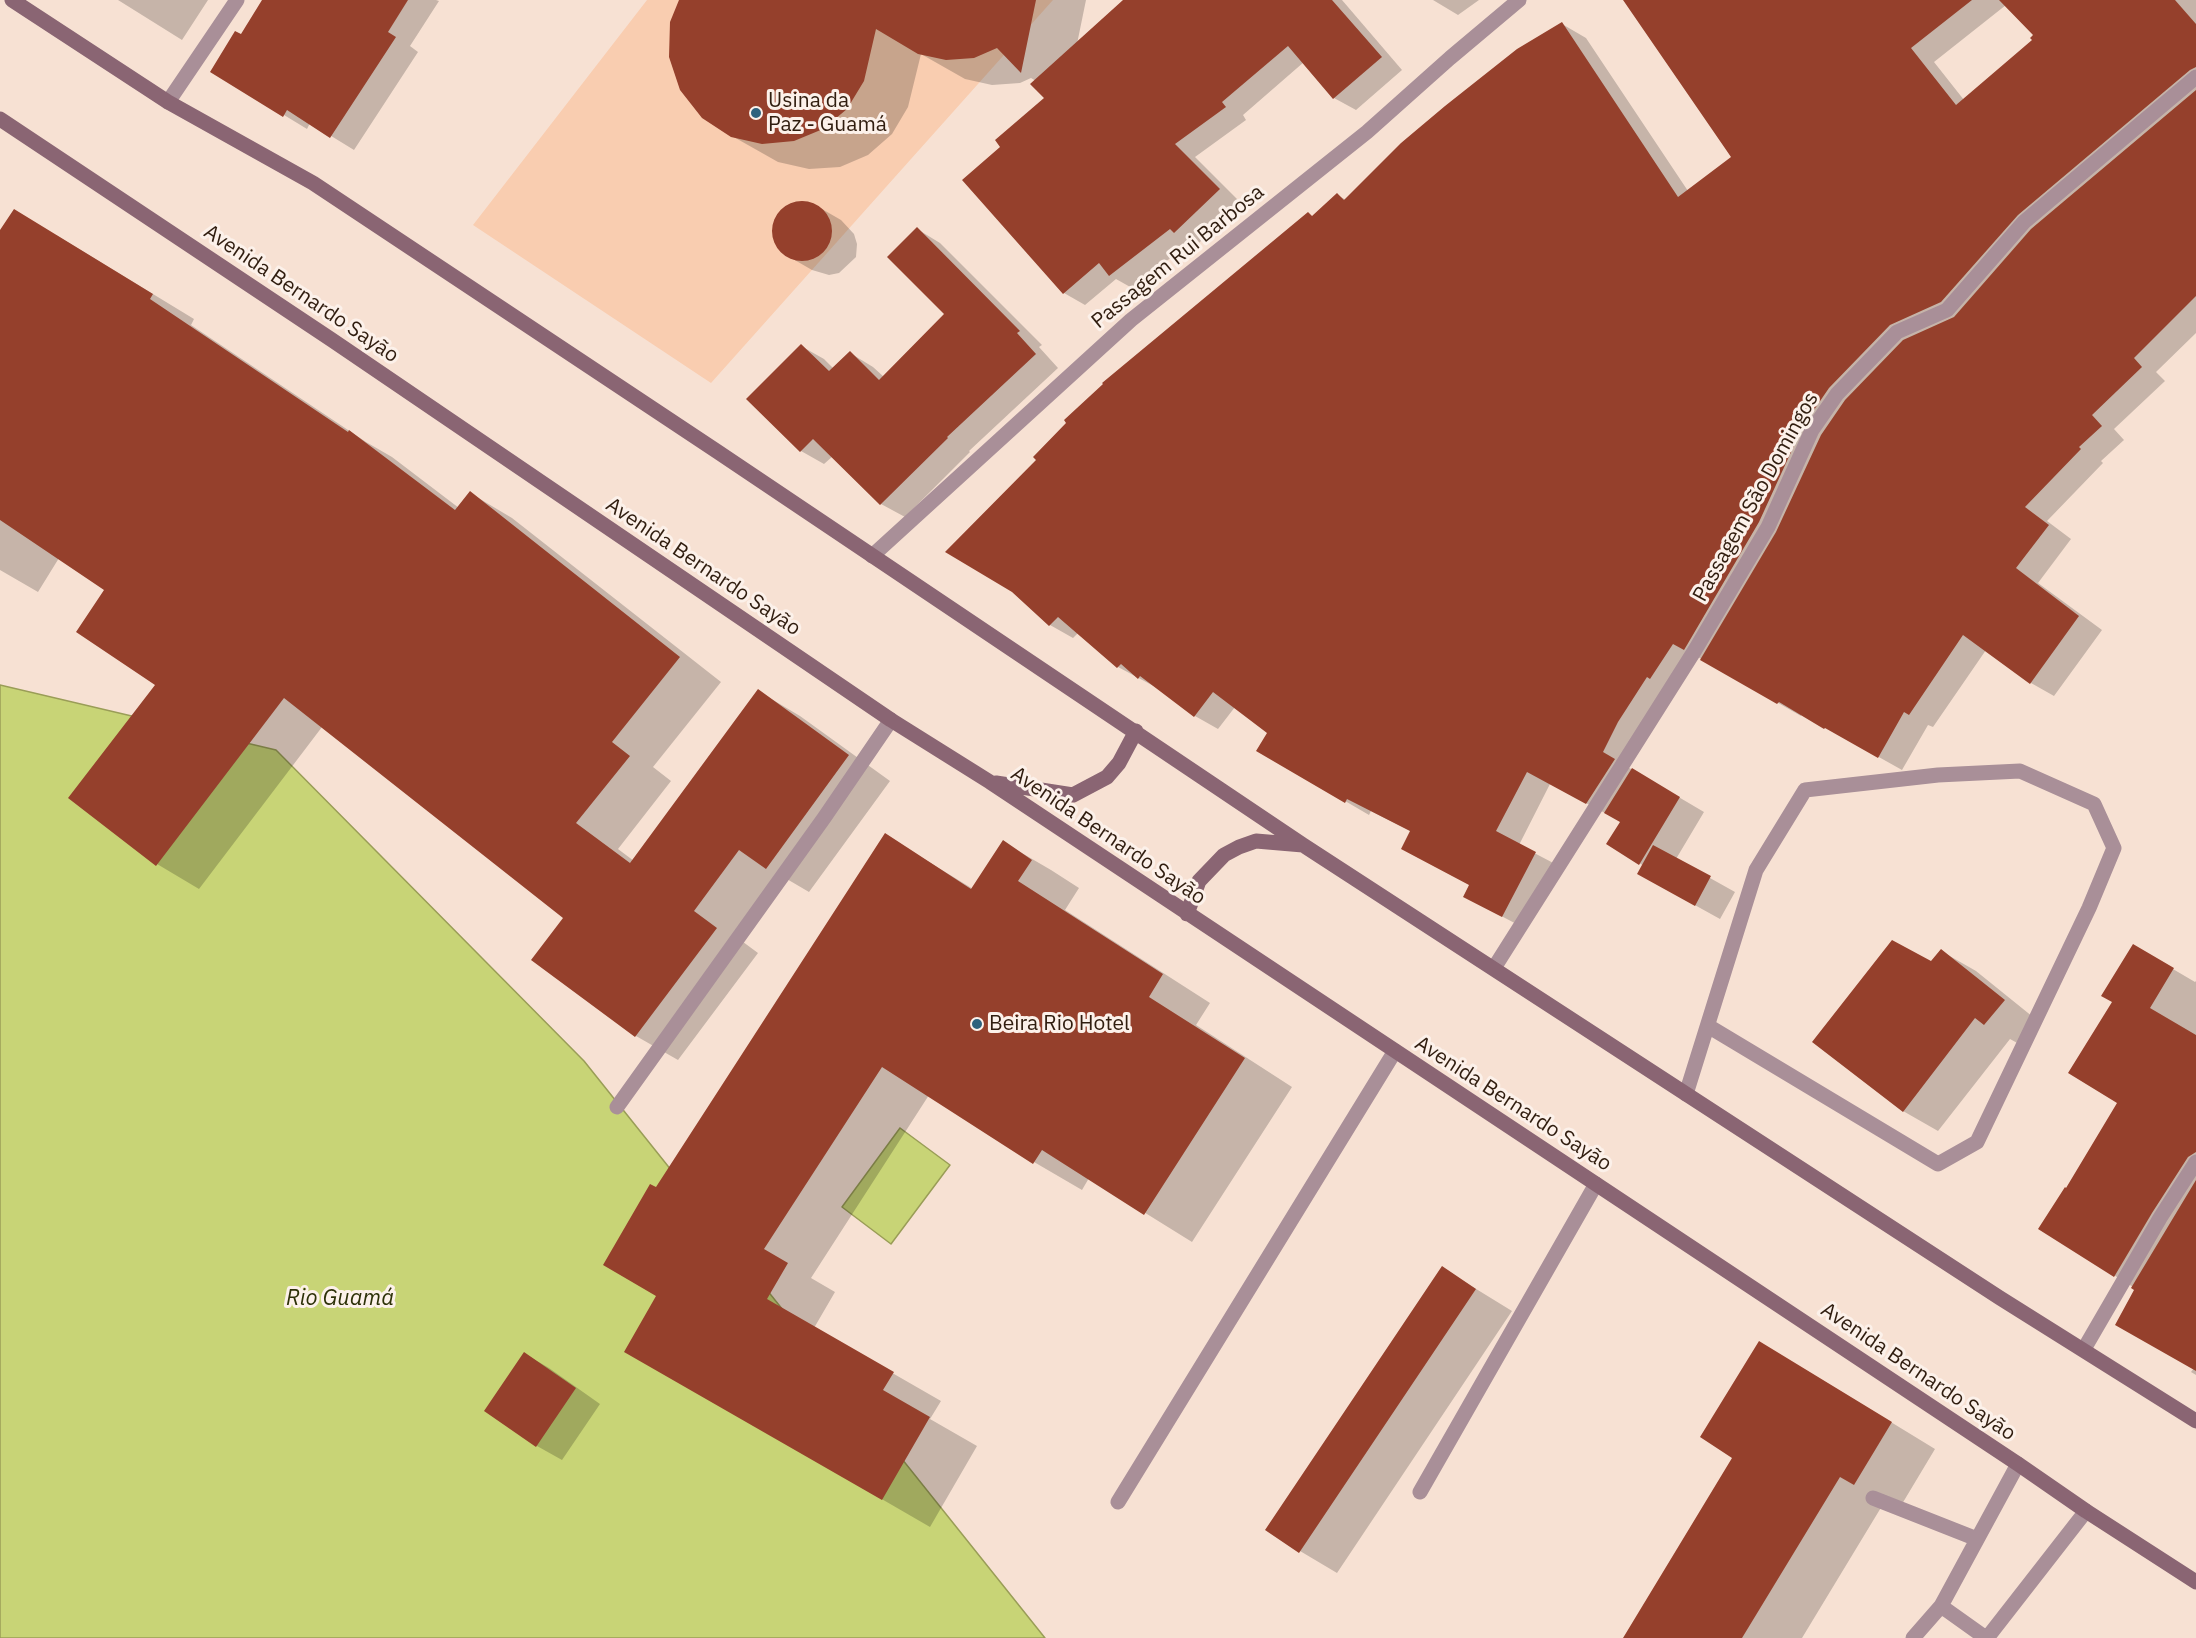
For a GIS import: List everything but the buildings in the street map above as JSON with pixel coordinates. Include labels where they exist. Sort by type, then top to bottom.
[{"type":"main road","points":[[12,0],[168,102],[313,183],[1136,731],[1303,845],[2000,1298],[2196,1421]]},
{"type":"main road","name":"Avenida Bernardo Sayão","points":[[0,119],[332,340],[891,720],[990,782],[2196,1582]]},
{"type":"main road","points":[[990,782],[1073,795],[1107,777],[1119,763],[1136,731]]},
{"type":"main road","points":[[1187,914],[1199,881],[1224,855],[1256,842],[1303,845]]},
{"type":"street","points":[[168,102],[237,0]]},
{"type":"street","name":"Passagem Rui Barbosa","points":[[872,556],[1131,320],[1367,132],[1519,0]]},
{"type":"street","name":"Passagem São Domingos","points":[[1494,968],[1701,640],[1768,527],[1812,430],[1837,394],[1898,332],[1947,310],[2024,222],[2196,77]]},
{"type":"street","points":[[617,1107],[825,818],[891,720]]},
{"type":"street","points":[[1686,1094],[1756,870],[1805,790],[1938,775],[2020,771],[2094,804],[2114,848],[2089,908],[1977,1142],[1938,1164],[1708,1026]]},
{"type":"street","points":[[1118,1502],[1395,1051]]},
{"type":"street","points":[[2084,1349],[2160,1218],[2196,1162]]},
{"type":"street","points":[[1420,1492],[1596,1184]]},
{"type":"street","points":[[1913,1638],[1941,1606],[2018,1464]]},
{"type":"street","points":[[1873,1498],[1977,1539]]},
{"type":"street","points":[[1941,1606],[1986,1638],[2086,1511]]},
{"type":"shaded area","name":"Usina da Paz - Guamá","points":[[647,0],[1053,0],[711,383],[473,225]]},
{"type":"water","name":"Rio Guamá","points":[[0,685],[276,750],[584,1061],[1045,1638],[0,1638]]},
{"type":"water","points":[[900,1128],[950,1165],[891,1244],[842,1207]]},
{"type":"place","name":"Usina da Paz - Guamá","points":[[756,113]]},
{"type":"place","name":"Beira Rio Hotel","points":[[977,1024]]}]
